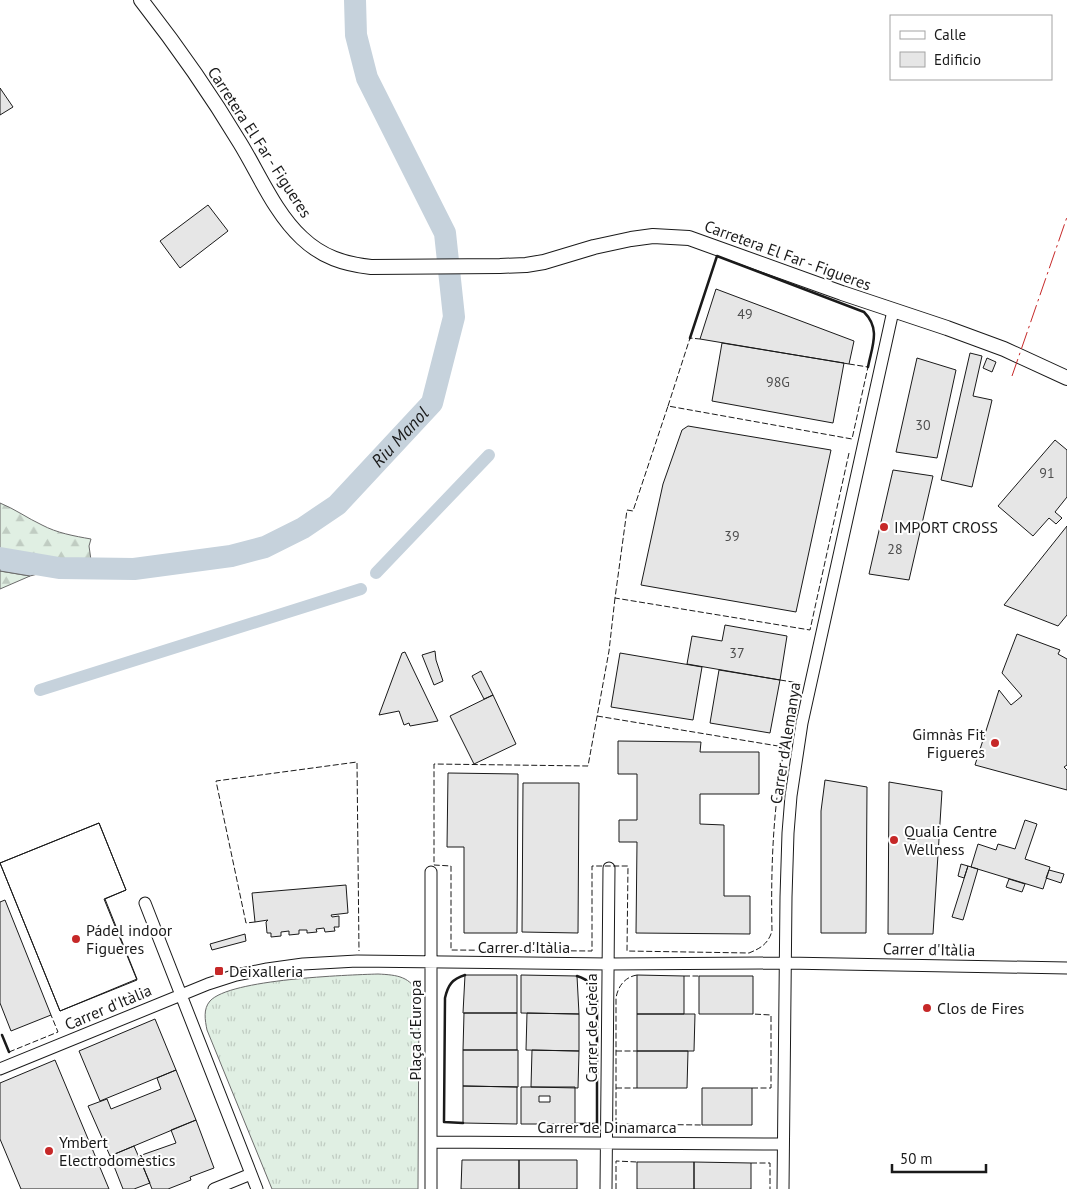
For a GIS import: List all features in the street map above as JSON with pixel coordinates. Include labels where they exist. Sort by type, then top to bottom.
[{"type":"street","name":"Carretera El Far - Figueres","points":[[141,0],[176,44],[213,99],[277,205],[296,231],[302,238],[330,258],[351,265],[500,266],[544,262],[594,247],[652,236],[689,238],[1004,349],[1067,378]]},
{"type":"street","name":"Carrer d'Alemanya","points":[[783,1189],[788,833],[795,764],[802,723],[893,310]]},
{"type":"street","name":"Carrer de Grècia","points":[[606,1189],[609,868]]},
{"type":"street","name":"Plaça d'Europa","points":[[431,872],[431,1189]]},
{"type":"street","points":[[145,902],[257,1189]]},
{"type":"street","name":"Carrer d'Itàlia","points":[[0,1069],[180,994],[236,975],[302,964],[365,961],[608,964],[786,963],[1067,968]]},
{"type":"street","name":"Carrer de Dinamarca","points":[[431,1142],[783,1144]]},
{"type":"street","points":[[214,1189],[251,1174]]},
{"type":"green space","points":[[0,503],[54,530],[91,539],[89,546],[91,560],[41,558],[0,550]]},
{"type":"green space","points":[[0,571],[30,576],[0,589]]},
{"type":"green space","points":[[378,974],[403,978],[412,984],[419,996],[418,1189],[272,1189],[207,1030],[206,1008],[210,1001],[222,994],[264,983],[316,977]]},
{"type":"shaded area","points":[[0,550],[41,558],[91,560],[30,576],[0,571]]},
{"type":"building","points":[[0,88],[13,107],[0,115]]},
{"type":"building","points":[[208,205],[228,231],[180,268],[160,241]]},
{"type":"building","points":[[716,289],[854,341],[849,364],[700,339]]},
{"type":"building","points":[[722,343],[844,363],[833,423],[712,401]]},
{"type":"building","points":[[970,353],[982,356],[973,396],[992,400],[972,487],[941,480]]},
{"type":"building","points":[[917,358],[956,370],[937,458],[896,452]]},
{"type":"building","points":[[987,358],[996,362],[992,372],[983,368]]},
{"type":"building","points":[[688,426],[831,450],[796,612],[641,585],[663,484],[682,430]]},
{"type":"building","points":[[1055,440],[1067,450],[1067,497],[1055,512],[1062,518],[1056,524],[1049,518],[1033,536],[998,506]]},
{"type":"building","points":[[893,470],[933,476],[909,580],[869,574]]},
{"type":"building","points":[[1067,526],[1067,615],[1058,626],[1004,605]]},
{"type":"building","points":[[725,625],[787,636],[780,680],[687,664],[692,636],[722,641]]},
{"type":"building","points":[[1017,634],[1060,650],[1058,654],[1067,659],[1067,765],[1064,767],[1067,770],[1067,790],[975,765],[999,690],[1011,705],[1022,696],[1002,673]]},
{"type":"building","points":[[435,651],[443,681],[434,685],[422,655]]},
{"type":"building","points":[[405,652],[438,721],[410,726],[409,723],[404,725],[399,711],[379,715],[402,653]]},
{"type":"building","points":[[620,653],[702,667],[693,720],[611,707]]},
{"type":"building","points":[[719,670],[780,680],[770,733],[710,723]]},
{"type":"building","points":[[481,671],[493,695],[484,699],[472,676]]},
{"type":"building","points":[[493,695],[516,744],[474,764],[450,716]]},
{"type":"building","points":[[618,741],[701,742],[700,752],[759,752],[759,794],[700,794],[700,824],[724,825],[724,896],[750,896],[750,934],[636,933],[637,842],[619,842],[619,820],[637,820],[637,774],[618,774]]},
{"type":"building","points":[[448,773],[518,774],[517,933],[464,933],[464,847],[447,847]]},
{"type":"building","points":[[825,780],[867,787],[866,933],[821,933],[821,811]]},
{"type":"building","points":[[889,782],[942,791],[933,934],[888,934]]},
{"type":"building","points":[[523,783],[579,783],[578,933],[522,932]]},
{"type":"building","points":[[1025,820],[1037,824],[1025,859],[1050,867],[1043,889],[971,867],[978,844],[996,850],[998,844],[1015,849]]},
{"type":"building","name":"Pádel indoor Figueres","points":[[99,823],[126,890],[104,899],[137,980],[60,1011],[0,863]]},
{"type":"building","name":"Pádel indoor Figueres","points":[[99,823],[126,890],[105,899],[137,979],[60,1011],[0,863]]},
{"type":"building","points":[[961,864],[968,866],[964,878],[958,876]]},
{"type":"building","points":[[968,866],[978,869],[963,920],[952,917]]},
{"type":"building","points":[[1049,870],[1064,874],[1061,883],[1046,878]]},
{"type":"building","points":[[1009,879],[1025,884],[1022,892],[1006,887]]},
{"type":"building","points":[[346,885],[348,913],[331,915],[332,917],[339,916],[339,927],[334,927],[335,931],[325,932],[324,928],[316,929],[317,932],[307,933],[307,930],[299,930],[299,934],[289,935],[289,931],[281,932],[281,936],[271,937],[271,933],[267,933],[266,922],[268,920],[255,922],[252,893]]},
{"type":"building","points":[[5,900],[51,1015],[11,1031],[0,1003],[0,902]]},
{"type":"building","points":[[245,934],[246,941],[212,950],[210,944]]},
{"type":"building","points":[[465,975],[517,975],[517,1013],[463,1013]]},
{"type":"building","points":[[521,975],[577,976],[579,1014],[521,1013]]},
{"type":"building","points":[[637,975],[684,976],[684,1014],[637,1014]]},
{"type":"building","points":[[699,976],[753,976],[753,1014],[699,1014]]},
{"type":"building","points":[[464,1013],[517,1013],[517,1050],[463,1050]]},
{"type":"building","points":[[527,1013],[579,1014],[579,1051],[526,1050]]},
{"type":"building","points":[[637,1014],[695,1014],[694,1051],[637,1051]]},
{"type":"building","points":[[155,1019],[176,1070],[100,1101],[79,1051]]},
{"type":"building","points":[[463,1050],[518,1050],[518,1087],[463,1086]]},
{"type":"building","points":[[532,1050],[579,1051],[578,1088],[531,1087]]},
{"type":"building","points":[[637,1051],[688,1051],[687,1088],[637,1088]]},
{"type":"building","points":[[55,1060],[109,1189],[21,1189],[0,1139],[0,1083]]},
{"type":"building","points":[[176,1070],[196,1120],[110,1156],[88,1106],[107,1099],[111,1109],[161,1089],[157,1078]]},
{"type":"building","points":[[463,1086],[517,1087],[517,1124],[463,1123]]},
{"type":"building","points":[[521,1087],[575,1087],[575,1124],[521,1124]],"holes":[[[539,1096],[550,1096],[550,1102],[539,1102]]]},
{"type":"building","points":[[702,1088],[752,1088],[752,1125],[702,1125]]},
{"type":"building","points":[[196,1120],[214,1168],[190,1177],[191,1180],[168,1189],[152,1189],[139,1156],[176,1143],[171,1130]]},
{"type":"building","points":[[134,1146],[150,1183],[134,1189],[123,1189],[110,1156]]},
{"type":"building","points":[[462,1160],[519,1160],[519,1189],[461,1189]]},
{"type":"building","points":[[519,1160],[577,1160],[577,1189],[519,1189]]},
{"type":"building","points":[[637,1162],[694,1162],[694,1189],[637,1189]]},
{"type":"building","points":[[694,1162],[751,1163],[751,1189],[694,1189]]},
{"type":"waterway","name":"Riu Manol","points":[[0,558],[59,568],[134,569],[231,556],[265,547],[303,528],[337,505],[432,403],[454,317],[445,233],[367,78],[356,35],[355,0]]},
{"type":"waterway","points":[[376,573],[489,455]]},
{"type":"waterway","points":[[40,690],[361,589]]},
{"type":"fence","points":[[668,406],[690,338],[700,339]]},
{"type":"fence","points":[[849,364],[868,367],[852,439],[668,406],[633,511],[627,510],[615,598],[810,630],[849,453]]},
{"type":"fence","points":[[615,598],[609,651],[588,766],[434,764],[434,865],[451,866],[451,950],[592,951],[592,866],[628,866],[627,951],[749,953],[764,945],[772,931],[773,842],[780,776],[799,683],[780,680]]},
{"type":"fence","points":[[597,716],[784,747]]},
{"type":"fence","points":[[255,922],[246,923],[216,781],[357,762],[359,951]]},
{"type":"fence","points":[[637,975],[623,983],[618,990],[616,998],[616,1124],[702,1125]]},
{"type":"fence","points":[[684,976],[699,976]]},
{"type":"fence","points":[[752,1088],[771,1088],[771,1015],[753,1014]]},
{"type":"fence","points":[[9,1052],[58,1032],[51,1015]]},
{"type":"fence","points":[[616,1051],[637,1051]]},
{"type":"fence","points":[[616,1088],[637,1088]]},
{"type":"fence","points":[[616,1189],[616,1161],[637,1162]]},
{"type":"fence","points":[[751,1163],[770,1163],[770,1189]]},
{"type":"wall","points":[[690,338],[717,256],[864,312],[869,318],[874,331],[868,367]]},
{"type":"wall","points":[[463,1123],[444,1122],[445,998],[451,983],[465,975]]},
{"type":"wall","points":[[575,1124],[597,1124],[597,1000],[591,985],[577,976]]},
{"type":"wall","points":[[2,1035],[9,1052]]},
{"type":"power","points":[[1012,376],[1067,217]]},
{"type":"place","name":"IMPORT CROSS","points":[[884,527]]},
{"type":"place","name":"Gimnàs Fit Figueres","points":[[995,743]]},
{"type":"place","name":"Qualia Centre Wellness","points":[[894,840]]},
{"type":"place","name":"Pádel indoor Figueres","points":[[76,939]]},
{"type":"place","name":"Deixalleria","points":[[219,971]]},
{"type":"place","name":"Clos de Fires","points":[[927,1008]]},
{"type":"place","name":"Ymbert Electrodomèstics","points":[[49,1151]]}]
